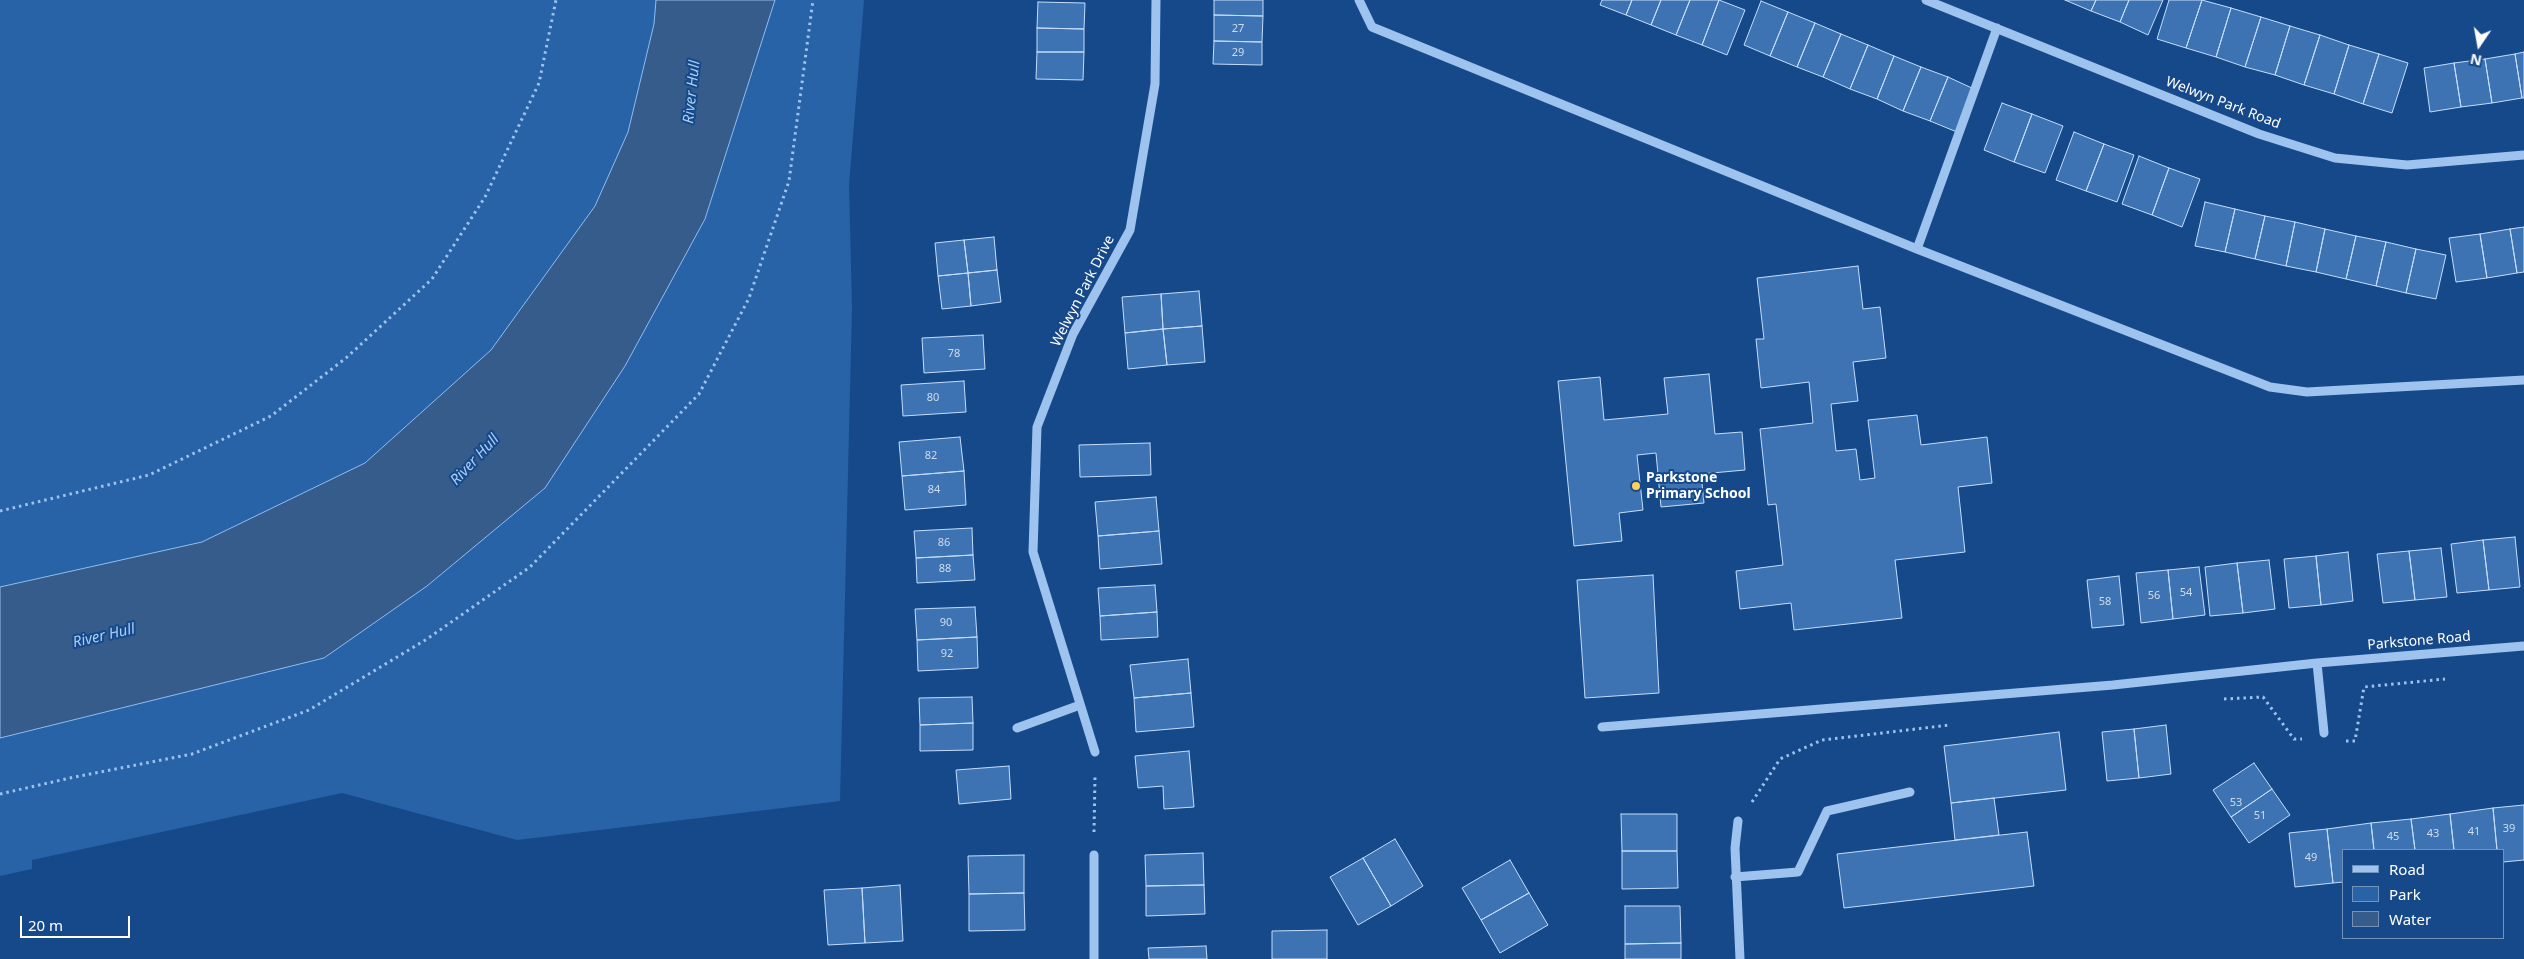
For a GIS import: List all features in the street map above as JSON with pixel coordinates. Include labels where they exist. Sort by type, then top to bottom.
[{"type":"street","name":"Welwyn Park Drive","points":[[1095,752],[1033,552],[1037,427],[1073,334],[1130,230],[1155,84],[1156,0]]},
{"type":"street","points":[[1359,0],[1372,27],[1917,250],[2270,387],[2307,392],[2524,380]]},
{"type":"street","name":"Welwyn Park Road","points":[[1926,0],[2259,134],[2335,158],[2407,165],[2524,155]]},
{"type":"street","points":[[1917,250],[1997,28]]},
{"type":"street","name":"Parkstone Road","points":[[1602,727],[2113,685],[2317,663],[2524,646]]},
{"type":"street","points":[[2317,663],[2324,733]]},
{"type":"street","points":[[1017,728],[1080,705]]},
{"type":"street","points":[[1736,877],[1798,872],[1827,811],[1910,792]]},
{"type":"street","points":[[1738,821],[1735,848],[1740,959]]},
{"type":"street","points":[[1094,855],[1094,959]]},
{"type":"path","points":[[0,511],[149,475],[271,416],[346,358],[432,279],[485,197],[539,83],[556,0]]},
{"type":"path","points":[[0,794],[192,754],[309,710],[426,639],[530,567],[699,394],[749,298],[789,181],[813,0]]},
{"type":"path","points":[[1738,821],[1780,759],[1822,740],[1958,724]]},
{"type":"path","points":[[1094,855],[1095,752]]},
{"type":"green space","points":[[0,0],[656,0],[654,24],[628,132],[595,206],[491,350],[365,463],[202,542],[0,587]]},
{"type":"green space","points":[[775,0],[864,0],[849,185],[852,308],[840,801],[517,840],[342,793],[32,860],[32,869],[0,876],[0,738],[324,658],[427,586],[545,488],[625,366],[705,219]]},
{"type":"water","name":"River Hull","points":[[656,0],[775,0],[705,219],[625,366],[545,488],[427,586],[324,658],[0,738],[0,587],[202,542],[365,463],[491,350],[595,206],[628,132],[654,24]]},
{"type":"building","points":[[1214,0],[1263,0],[1263,16],[1214,15]]},
{"type":"building","points":[[1602,0],[1632,0],[1626,15],[1600,5]]},
{"type":"building","points":[[1632,0],[1661,0],[1651,25],[1626,15]]},
{"type":"building","points":[[1661,0],[1690,0],[1676,35],[1651,25]]},
{"type":"building","points":[[1690,0],[1719,0],[1702,45],[1676,35]]},
{"type":"building","points":[[1719,0],[1745,10],[1727,55],[1702,45]]},
{"type":"building","points":[[2065,0],[2096,0],[2091,11]]},
{"type":"building","points":[[2096,0],[2129,0],[2120,22],[2091,11]]},
{"type":"building","points":[[2129,0],[2163,0],[2148,35],[2120,22]]},
{"type":"building","points":[[2169,0],[2202,0],[2186,48],[2157,39]]},
{"type":"building","points":[[2202,0],[2231,8],[2216,57],[2186,48]]},
{"type":"building","points":[[1761,1],[1788,12],[1770,56],[1744,45]]},
{"type":"building","points":[[1038,2],[1085,3],[1084,29],[1037,28]]},
{"type":"building","points":[[2231,8],[2261,17],[2245,67],[2216,57]]},
{"type":"building","points":[[1788,12],[1815,23],[1797,67],[1770,56]]},
{"type":"building","points":[[1214,15],[1263,16],[1262,42],[1214,41]]},
{"type":"building","points":[[2261,17],[2290,26],[2275,75],[2245,67]]},
{"type":"building","points":[[1815,23],[1841,34],[1823,77],[1797,67]]},
{"type":"building","points":[[2290,26],[2320,35],[2304,85],[2275,75]]},
{"type":"building","points":[[1037,28],[1084,29],[1084,52],[1037,52]]},
{"type":"building","points":[[1841,34],[1868,45],[1850,89],[1823,77]]},
{"type":"building","points":[[2320,35],[2349,45],[2334,94],[2304,85]]},
{"type":"building","points":[[1214,41],[1262,42],[1262,65],[1213,64]]},
{"type":"building","points":[[1868,45],[1894,56],[1877,99],[1850,89]]},
{"type":"building","points":[[2349,45],[2379,54],[2363,104],[2334,94]]},
{"type":"building","points":[[1037,52],[1084,52],[1083,80],[1036,79]]},
{"type":"building","points":[[2524,52],[2524,98],[2522,98],[2515,54]]},
{"type":"building","points":[[2379,54],[2408,63],[2392,113],[2363,104]]},
{"type":"building","points":[[2515,54],[2522,98],[2492,103],[2485,59]]},
{"type":"building","points":[[1894,56],[1921,67],[1903,111],[1877,99]]},
{"type":"building","points":[[2485,59],[2492,103],[2461,107],[2454,63]]},
{"type":"building","points":[[2454,63],[2461,107],[2430,112],[2424,68]]},
{"type":"building","points":[[1921,67],[1948,77],[1930,121],[1903,111]]},
{"type":"building","points":[[1948,77],[1974,89],[1957,132],[1930,121]]},
{"type":"building","points":[[2002,103],[2032,114],[2014,162],[1984,150]]},
{"type":"building","points":[[2032,114],[2063,126],[2045,173],[2014,162]]},
{"type":"building","points":[[2074,132],[2104,144],[2086,191],[2056,180]]},
{"type":"building","points":[[2104,144],[2134,155],[2117,202],[2086,191]]},
{"type":"building","points":[[2139,156],[2169,168],[2152,215],[2122,204]]},
{"type":"building","points":[[2169,168],[2200,179],[2182,227],[2152,215]]},
{"type":"building","points":[[2205,202],[2235,209],[2225,252],[2195,246]]},
{"type":"building","points":[[2235,209],[2265,216],[2255,259],[2225,252]]},
{"type":"building","points":[[2265,216],[2295,222],[2286,266],[2255,259]]},
{"type":"building","points":[[2295,222],[2325,229],[2316,272],[2286,266]]},
{"type":"building","points":[[2524,227],[2524,272],[2517,273],[2510,229]]},
{"type":"building","points":[[2325,229],[2356,236],[2346,279],[2316,272]]},
{"type":"building","points":[[2510,229],[2517,273],[2487,278],[2480,234]]},
{"type":"building","points":[[2480,234],[2487,278],[2456,282],[2449,238]]},
{"type":"building","points":[[2356,236],[2386,242],[2376,286],[2346,279]]},
{"type":"building","points":[[994,237],[997,270],[968,273],[964,240]]},
{"type":"building","points":[[964,240],[968,273],[938,276],[935,243]]},
{"type":"building","points":[[2386,242],[2416,249],[2406,293],[2376,286]]},
{"type":"building","points":[[2416,249],[2446,255],[2436,299],[2406,293]]},
{"type":"building","name":"Parkstone Primary School","points":[[1858,266],[1863,309],[1880,307],[1886,358],[1853,362],[1858,401],[1831,404],[1836,451],[1856,449],[1860,480],[1875,478],[1868,420],[1917,415],[1921,445],[1987,437],[1992,483],[1958,487],[1965,552],[1895,560],[1902,618],[1794,630],[1791,603],[1740,609],[1736,571],[1783,565],[1776,504],[1768,505],[1760,429],[1813,423],[1809,382],[1761,388],[1756,339],[1764,339],[1757,278]]},
{"type":"building","points":[[997,270],[1001,302],[971,306],[968,273]]},
{"type":"building","points":[[968,273],[971,306],[942,309],[938,276]]},
{"type":"building","points":[[1199,291],[1202,326],[1163,329],[1161,294]]},
{"type":"building","points":[[1161,294],[1163,329],[1125,333],[1122,297]]},
{"type":"building","points":[[1202,326],[1205,362],[1167,365],[1163,329]]},
{"type":"building","points":[[1163,329],[1167,365],[1128,369],[1125,333]]},
{"type":"building","points":[[983,335],[985,369],[924,373],[922,338]]},
{"type":"building","points":[[1709,374],[1715,434],[1742,432],[1745,470],[1701,474],[1704,503],[1661,507],[1656,453],[1637,455],[1643,510],[1619,513],[1622,541],[1574,546],[1558,381],[1600,377],[1604,420],[1668,414],[1664,378]]},
{"type":"building","points":[[964,381],[966,412],[903,416],[901,385]]},
{"type":"building","points":[[960,437],[964,471],[902,476],[899,442]]},
{"type":"building","points":[[1150,443],[1151,475],[1080,477],[1079,445]]},
{"type":"building","points":[[964,471],[966,505],[905,510],[902,476]]},
{"type":"building","points":[[1156,497],[1159,531],[1098,536],[1095,502]]},
{"type":"building","points":[[972,528],[973,555],[916,558],[914,531]]},
{"type":"building","points":[[1159,531],[1162,564],[1100,569],[1098,536]]},
{"type":"building","points":[[2515,537],[2520,587],[2489,590],[2483,540]]},
{"type":"building","points":[[2483,540],[2489,590],[2457,593],[2451,544]]},
{"type":"building","points":[[2441,548],[2447,597],[2415,600],[2409,551]]},
{"type":"building","points":[[2409,551],[2415,600],[2383,603],[2377,554]]},
{"type":"building","points":[[2348,552],[2353,601],[2321,605],[2316,556]]},
{"type":"building","points":[[973,555],[975,580],[917,583],[916,558]]},
{"type":"building","points":[[2316,556],[2321,605],[2289,608],[2284,559]]},
{"type":"building","points":[[2269,560],[2275,609],[2243,613],[2237,563]]},
{"type":"building","points":[[2237,563],[2243,613],[2210,616],[2205,567]]},
{"type":"building","points":[[2199,567],[2205,615],[2173,619],[2168,570]]},
{"type":"building","points":[[2168,570],[2173,619],[2141,623],[2136,573]]},
{"type":"building","points":[[1653,575],[1659,693],[1585,698],[1577,580]]},
{"type":"building","points":[[2119,576],[2124,625],[2092,628],[2087,580]]},
{"type":"building","points":[[1155,585],[1157,612],[1100,616],[1098,588]]},
{"type":"building","points":[[975,607],[977,637],[917,640],[915,609]]},
{"type":"building","points":[[1157,612],[1158,637],[1101,640],[1100,616]]},
{"type":"building","points":[[977,637],[978,668],[918,671],[917,640]]},
{"type":"building","points":[[1188,659],[1191,693],[1134,698],[1130,665]]},
{"type":"building","points":[[1191,693],[1194,727],[1136,732],[1134,698]]},
{"type":"building","points":[[972,697],[973,723],[920,725],[919,698]]},
{"type":"building","points":[[973,723],[973,750],[920,751],[920,725]]},
{"type":"building","points":[[2166,725],[2171,774],[2139,778],[2134,729]]},
{"type":"building","points":[[2134,729],[2139,778],[2107,781],[2102,732]]},
{"type":"building","points":[[2059,732],[2066,790],[1951,803],[1944,746]]},
{"type":"building","points":[[1189,751],[1194,807],[1164,809],[1163,786],[1138,788],[1135,756]]},
{"type":"building","points":[[2254,763],[2272,789],[2231,817],[2213,790]]},
{"type":"building","points":[[1009,766],[1011,799],[959,804],[956,770]]},
{"type":"building","points":[[2272,789],[2290,815],[2249,843],[2231,817]]},
{"type":"building","points":[[1994,798],[1999,835],[1955,840],[1951,803]]},
{"type":"building","points":[[2524,805],[2524,860],[2504,862],[2504,849],[2497,849],[2493,808]]},
{"type":"building","points":[[2493,808],[2497,849],[2454,849],[2450,814]]},
{"type":"building","points":[[1621,814],[1677,814],[1677,851],[1622,851]]},
{"type":"building","points":[[2450,814],[2454,849],[2415,849],[2411,819]]},
{"type":"building","points":[[2411,819],[2415,849],[2374,849],[2371,823]]},
{"type":"building","points":[[2371,823],[2374,849],[2342,849],[2342,882],[2333,883],[2327,829]]},
{"type":"building","points":[[2327,829],[2333,883],[2295,887],[2289,833]]},
{"type":"building","points":[[2027,832],[2034,886],[1844,908],[1837,854]]},
{"type":"building","points":[[1395,839],[1423,886],[1391,906],[1363,858]]},
{"type":"building","points":[[1622,851],[1677,851],[1678,888],[1622,889]]},
{"type":"building","points":[[1203,853],[1204,885],[1146,886],[1145,855]]},
{"type":"building","points":[[1024,855],[1024,893],[969,894],[968,856]]},
{"type":"building","points":[[1363,858],[1391,906],[1358,925],[1330,877]]},
{"type":"building","points":[[1510,860],[1529,893],[1481,920],[1462,888]]},
{"type":"building","points":[[900,885],[903,941],[865,943],[862,888]]},
{"type":"building","points":[[1204,885],[1205,914],[1146,916],[1146,886]]},
{"type":"building","points":[[862,888],[865,943],[828,945],[824,890]]},
{"type":"building","points":[[1024,893],[1025,930],[969,931],[969,894]]},
{"type":"building","points":[[1529,893],[1548,925],[1500,953],[1481,920]]},
{"type":"building","points":[[1625,906],[1680,906],[1681,943],[1625,944]]},
{"type":"building","points":[[1327,930],[1327,959],[1272,959],[1272,931]]},
{"type":"building","points":[[1681,943],[1681,959],[1625,959],[1625,944]]},
{"type":"building","points":[[1206,946],[1207,959],[1149,959],[1148,948]]},
{"type":"place","name":"Parkstone Primary School","points":[[1636,486]]}]
